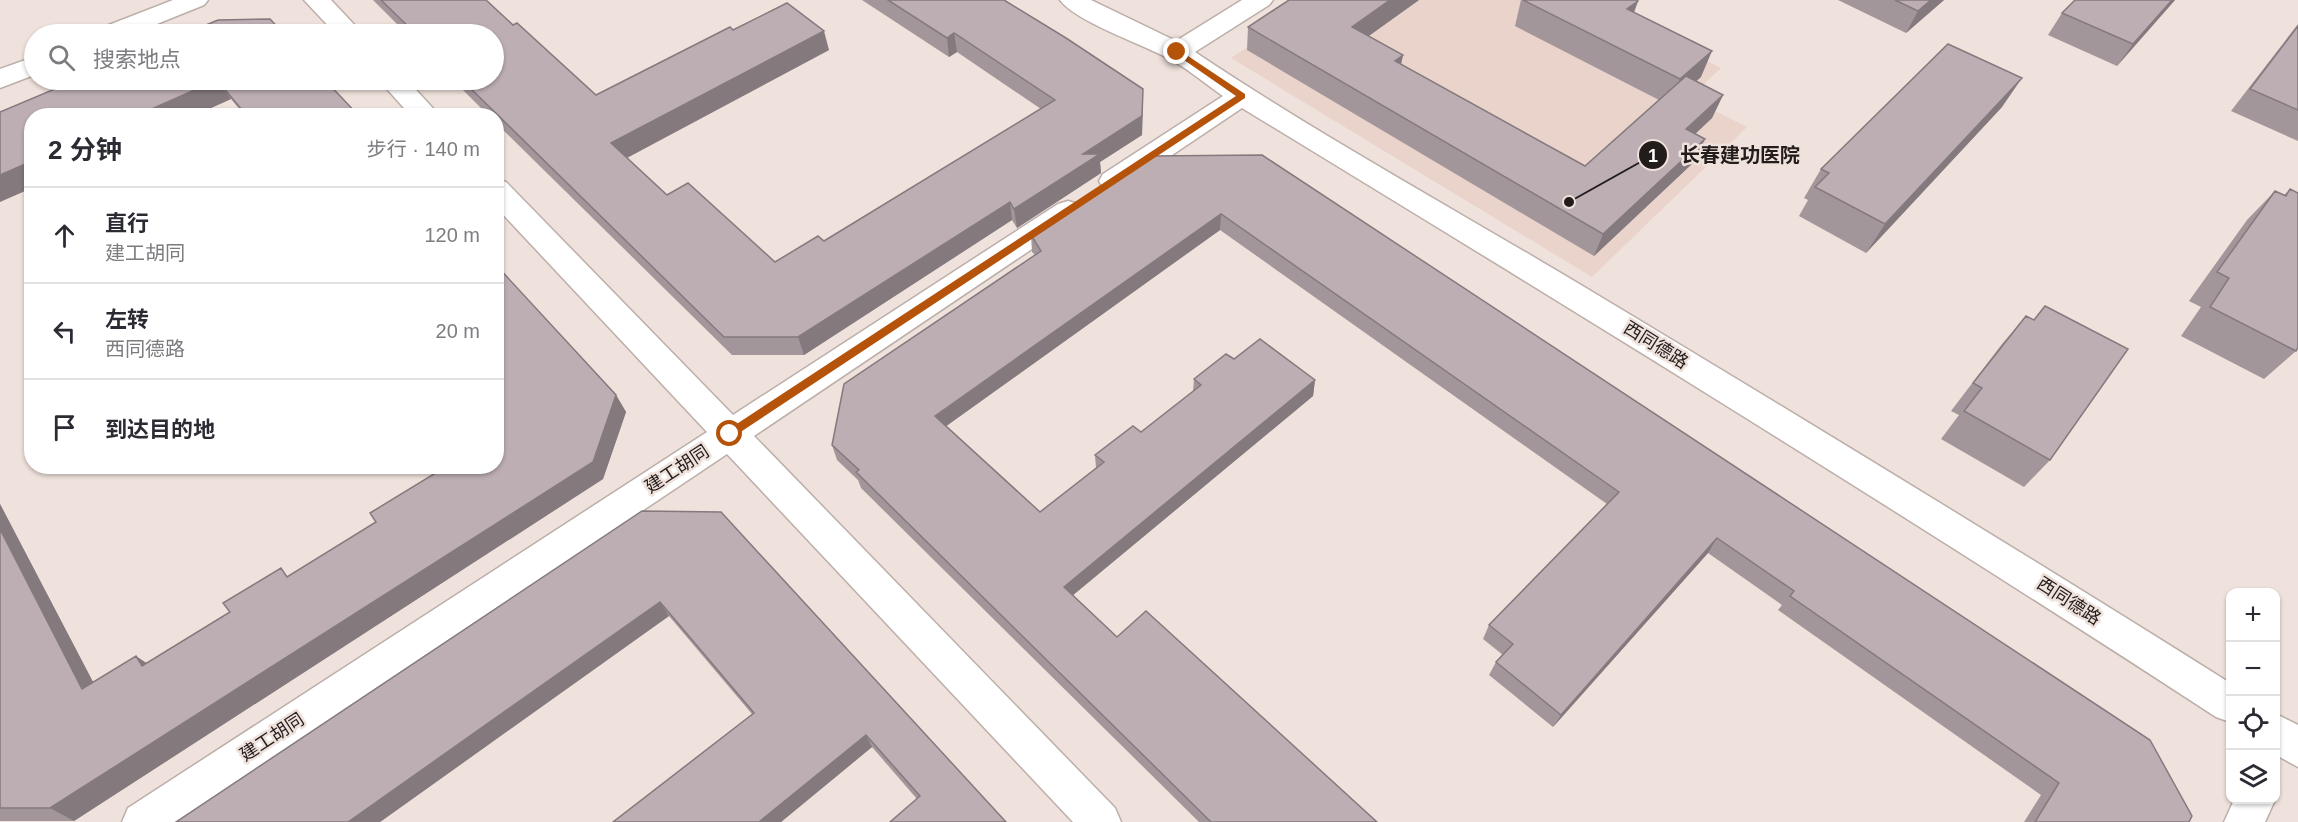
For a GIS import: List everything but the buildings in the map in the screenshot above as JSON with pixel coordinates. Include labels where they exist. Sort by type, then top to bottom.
[{"type":"street","points":[[135,24],[195,0]]},
{"type":"street","points":[[317,0],[340,24]]},
{"type":"street","name":"西同德路","points":[[1073,0],[1098,15],[1177,52],[1242,96],[1585,302],[2031,577],[2226,701]]},
{"type":"street","points":[[1177,52],[1260,0]]},
{"type":"street","points":[[0,79],[24,69]]},
{"type":"street","points":[[402,90],[419,108]]},
{"type":"street","name":"建工胡同","points":[[142,822],[1242,96]]},
{"type":"street","points":[[504,197],[1101,822]]},
{"type":"street","points":[[2244,822],[2253,804]]},
{"type":"shaded area","points":[[1316,0],[1583,0],[1721,68],[1689,98],[1747,127],[1592,277],[1231,58]]},
{"type":"place","name":"长春建功医院","points":[[1569,202]]},
{"type":"route","points":[[730,434],[1242,96],[1177,52]]}]
